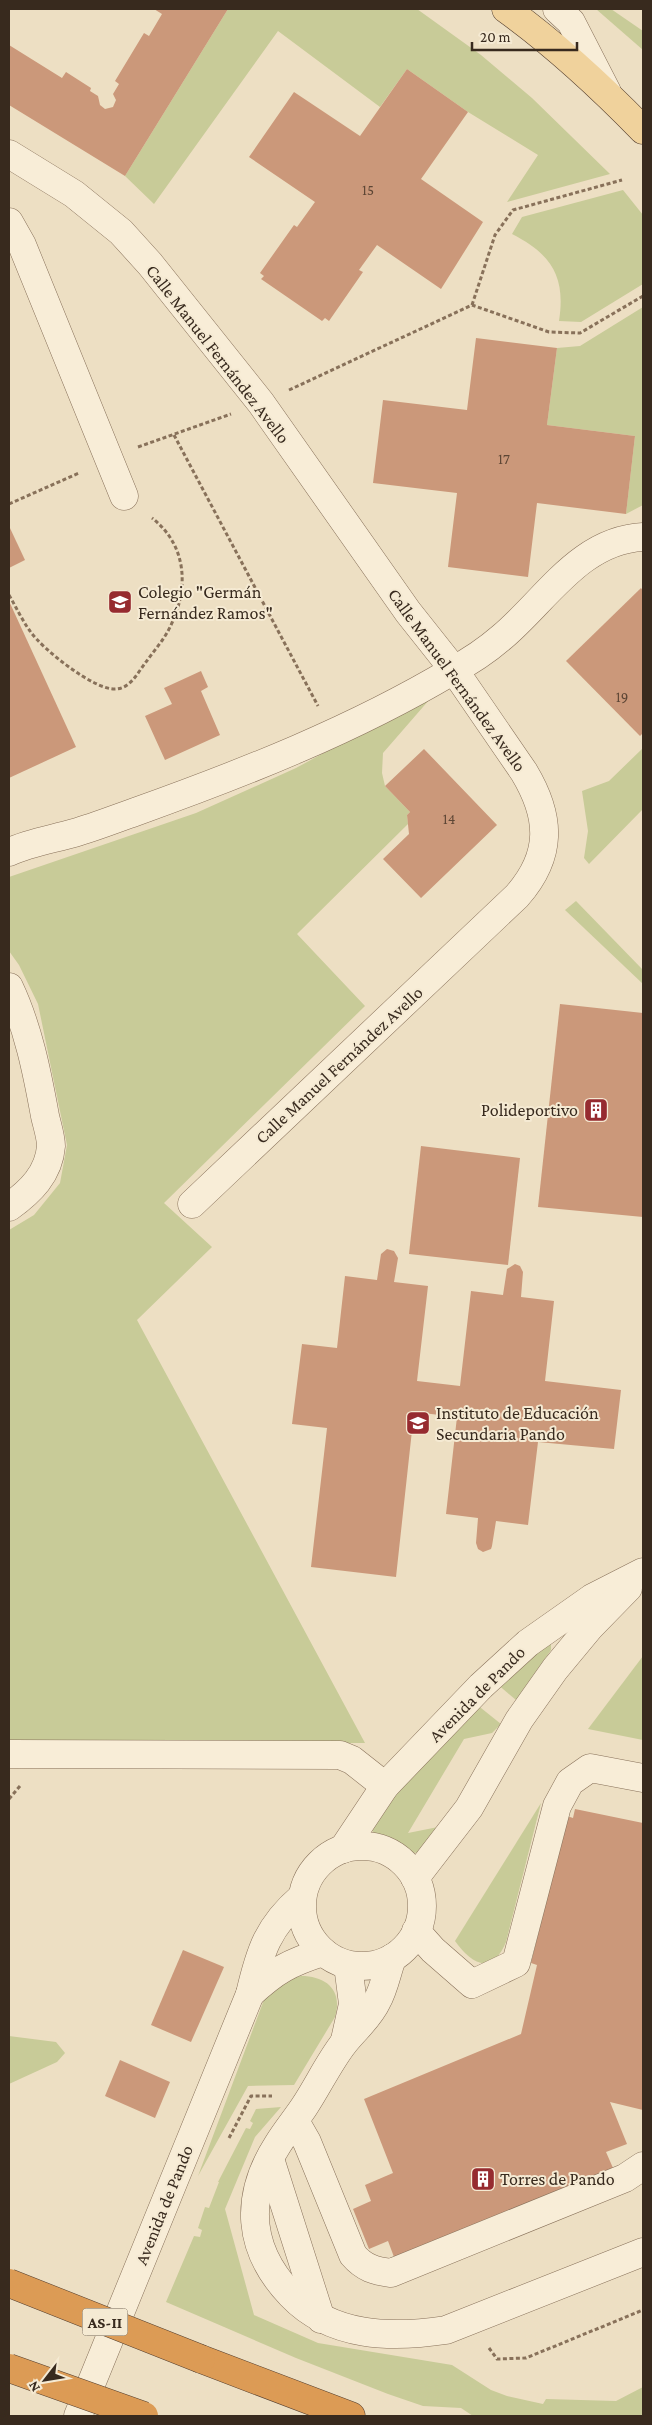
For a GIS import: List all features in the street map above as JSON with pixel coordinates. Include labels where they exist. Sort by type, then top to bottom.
[{"type":"highway","name":"AS-II","points":[[9,2284],[352,2416]]},
{"type":"highway","points":[[9,2368],[144,2416]]},
{"type":"main road","points":[[506,9],[547,38],[608,94],[643,130]]},
{"type":"street","points":[[557,9],[571,22],[608,94]]},
{"type":"street","name":"Calle Manuel Fernández Avello","points":[[9,154],[74,194],[121,232],[193,317],[260,404],[408,612],[454,670],[524,772],[540,803],[545,840],[540,862],[534,874],[517,896],[192,1204]]},
{"type":"street","points":[[9,222],[22,245],[121,454],[124,496]]},
{"type":"street","points":[[9,852],[77,832],[159,803],[332,733],[395,704],[454,670],[502,638],[572,568],[601,548],[632,538],[643,537]]},
{"type":"street","points":[[9,987],[37,1071],[51,1146],[44,1169],[32,1190],[9,1207]]},
{"type":"street","name":"Avenida de Pando","points":[[342,1850],[385,1786],[482,1686],[528,1643],[592,1598],[643,1572]]},
{"type":"street","name":"Avenida de Pando","points":[[415,1878],[469,1808],[519,1720],[555,1668],[589,1628],[643,1572]]},
{"type":"street","points":[[9,1754],[340,1755],[352,1760],[385,1786]]},
{"type":"street","points":[[416,1931],[432,1950],[472,1984],[516,1963],[557,1806],[570,1782],[590,1768],[643,1778]]},
{"type":"street","points":[[356,1846],[384,1851],[396,1857],[415,1878],[422,1905],[416,1931],[410,1942],[392,1958],[371,1966],[348,1965],[323,1952],[312,1940],[302,1913],[302,1898],[306,1885],[316,1868],[331,1855],[356,1846]]},
{"type":"street","name":"Avenida de Pando","points":[[78,2416],[250,1994],[256,1969],[276,1922],[302,1898]]},
{"type":"street","name":"Avenida de Pando","points":[[250,1994],[275,1972],[292,1962],[323,1952]]},
{"type":"street","points":[[392,1958],[378,2001],[360,2027],[344,2043],[278,2144],[259,2184],[255,2202],[255,2220],[261,2252],[280,2283],[307,2309],[322,2319],[351,2330],[412,2335],[446,2330],[643,2252]]},
{"type":"street","points":[[344,2043],[353,2004],[348,1965]]},
{"type":"street","points":[[300,2113],[307,2142],[353,2255],[362,2265],[376,2271],[391,2273],[624,2178],[643,2166]]},
{"type":"street","points":[[270,2159],[322,2319]]},
{"type":"path","points":[[472,305],[495,235],[513,210],[622,180]]},
{"type":"path","points":[[9,504],[121,454],[260,404],[472,305],[549,332],[580,333],[643,296]]},
{"type":"path","points":[[174,434],[332,733]]},
{"type":"path","points":[[9,595],[30,632],[43,646],[66,665],[94,683],[116,690],[128,686],[168,631],[179,599],[182,560],[165,529],[152,518]]},
{"type":"path","points":[[224,2146],[251,2096],[288,2096],[300,2113]]},
{"type":"path","points":[[471,2321],[497,2359],[526,2358],[643,2310]]},
{"type":"green space","points":[[228,9],[417,9],[481,55],[532,98],[610,174],[507,202],[538,155],[468,112],[407,69],[380,107],[278,31],[154,204],[125,176]]},
{"type":"green space","points":[[596,9],[611,9],[643,31],[643,50]]},
{"type":"green space","points":[[623,190],[643,215],[643,284],[581,322],[559,321],[560,291],[553,268],[537,250],[512,234],[522,217]]},
{"type":"green space","points":[[643,307],[643,505],[626,514],[635,436],[547,425],[557,348],[580,346]]},
{"type":"green space","points":[[436,692],[383,753],[382,773],[385,786],[410,812],[407,815],[408,824],[297,934],[365,1006],[164,1203],[212,1247],[137,1320],[365,1743],[9,1742],[9,1230],[34,1215],[60,1183],[67,1145],[38,1004],[19,965],[9,951],[9,877],[196,813],[296,768]]},
{"type":"green space","points":[[643,748],[643,809],[589,864],[584,858],[588,831],[582,791],[609,781]]},
{"type":"green space","points":[[576,901],[643,970],[643,984],[565,910]]},
{"type":"green space","points":[[548,1643],[551,1644],[551,1650],[516,1700],[496,1683]]},
{"type":"green space","points":[[643,1656],[643,1740],[588,1729]]},
{"type":"green space","points":[[476,1704],[501,1724],[492,1733],[464,1739],[408,1833],[438,1827],[421,1852],[413,1853],[402,1844],[374,1834],[370,1825],[373,1820]]},
{"type":"green space","points":[[541,1803],[506,1942],[494,1959],[488,1963],[481,1963],[468,1956],[455,1941]]},
{"type":"green space","points":[[301,1976],[318,1979],[331,1987],[337,2000],[335,2017],[294,2085],[248,2086],[198,2176],[265,1997],[288,1979]]},
{"type":"green space","points":[[9,2036],[56,2042],[65,2053],[57,2062],[9,2084]]},
{"type":"green space","points":[[281,2107],[255,2137],[225,2209],[254,2315],[318,2343],[452,2365],[491,2390],[507,2396],[543,2404],[546,2399],[616,2401],[643,2387],[643,2416],[473,2416],[461,2408],[423,2406],[296,2358],[166,2302],[194,2236],[200,2237],[202,2230],[198,2228],[205,2207],[209,2208],[218,2182],[246,2128],[250,2129],[253,2123],[250,2121],[256,2109]]},
{"type":"building","points":[[154,9],[228,9],[125,176],[9,105],[9,45],[62,78],[66,72],[91,88],[90,91],[98,96],[100,105],[105,109],[113,107],[116,100],[113,94],[119,84],[115,81],[144,33],[149,36],[162,14]]},
{"type":"building","points":[[407,69],[468,112],[421,179],[483,222],[441,289],[377,245],[359,270],[363,272],[329,321],[325,318],[322,321],[261,279],[264,276],[260,273],[294,225],[297,227],[315,202],[249,157],[294,92],[360,136]]},
{"type":"building","points":[[476,338],[557,348],[547,425],[635,436],[626,514],[537,503],[528,577],[448,567],[457,493],[373,483],[383,400],[467,410]]},
{"type":"building","points":[[9,526],[25,560],[9,568]]},
{"type":"building","points":[[641,588],[643,591],[643,733],[640,736],[566,661]]},
{"type":"building","points":[[9,601],[76,747],[9,778]]},
{"type":"building","points":[[201,671],[208,687],[201,691],[220,735],[165,760],[145,716],[172,704],[164,688]]},
{"type":"building","points":[[424,749],[497,825],[421,898],[383,859],[409,834],[407,815],[410,812],[385,786]]},
{"type":"building","name":"Polideportivo","points":[[560,1004],[643,1013],[643,1217],[538,1207]]},
{"type":"building","points":[[421,1146],[520,1158],[508,1265],[409,1254]]},
{"type":"building","points":[[387,1249],[394,1251],[398,1258],[394,1282],[428,1286],[417,1381],[460,1386],[471,1291],[503,1295],[507,1269],[515,1264],[520,1266],[523,1272],[521,1297],[554,1301],[545,1381],[621,1390],[614,1449],[538,1442],[528,1525],[496,1521],[491,1549],[483,1552],[478,1549],[476,1543],[478,1518],[446,1514],[457,1417],[414,1412],[396,1577],[311,1567],[327,1428],[292,1424],[302,1344],[337,1348],[345,1276],[377,1280],[381,1254]]},
{"type":"building","points":[[575,1809],[643,1823],[643,2110],[610,2102],[627,2144],[606,2152],[613,2168],[394,2257],[388,2241],[369,2249],[353,2209],[371,2201],[365,2185],[393,2173],[364,2099],[521,2034],[537,1965],[531,1963],[567,1816],[573,1818]]},
{"type":"building","points":[[183,1950],[224,1967],[191,2042],[151,2025]]},
{"type":"building","points":[[120,2060],[170,2082],[155,2118],[105,2096]]},
{"type":"place","name":"Colegio \"Germán Fernández Ramos\"","points":[[120,602]]},
{"type":"place","name":"Polideportivo","points":[[596,1110]]},
{"type":"place","name":"Instituto de Educación Secundaria Pando","points":[[418,1423]]},
{"type":"place","name":"Torres de Pando","points":[[483,2179]]}]
